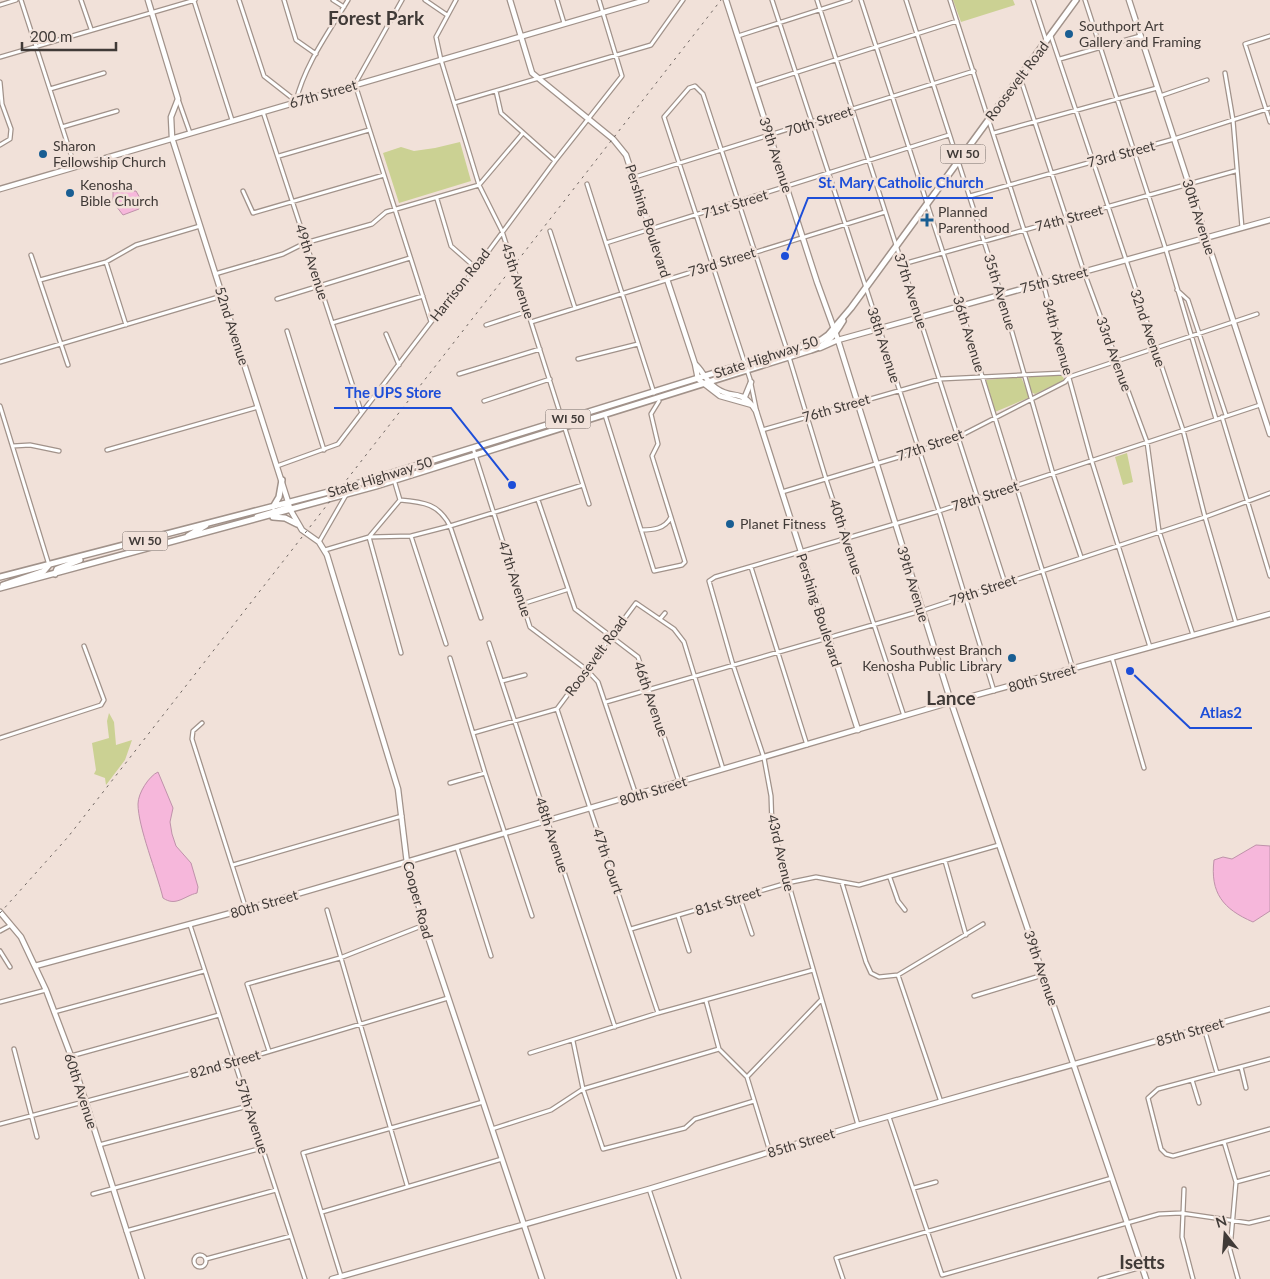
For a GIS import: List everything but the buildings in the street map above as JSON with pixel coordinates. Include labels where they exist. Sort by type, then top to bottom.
[{"type":"main road","name":"Roosevelt Road","points":[[851,308],[958,160],[1047,42],[1075,1]]},
{"type":"main road","name":"State Highway 50","points":[[0,577],[332,492],[701,378],[820,348],[830,338],[851,308]]},
{"type":"main road","name":"State Highway 50","points":[[0,587],[270,517],[395,481],[707,383],[787,351],[821,340],[834,331]]},
{"type":"main road","points":[[271,508],[280,497],[282,480]]},
{"type":"main road","points":[[291,511],[296,506],[332,492]]},
{"type":"main road","points":[[246,523],[265,514],[287,508],[289,503]]},
{"type":"main road","points":[[270,517],[285,518],[297,524]]},
{"type":"main road","points":[[179,540],[203,529],[206,524]]},
{"type":"main road","points":[[55,574],[57,569],[106,550]]},
{"type":"main road","points":[[0,587],[15,579],[44,571],[48,565]]},
{"type":"street","points":[[0,5],[16,0]]},
{"type":"street","points":[[21,0],[75,167]]},
{"type":"street","points":[[81,0],[91,29]]},
{"type":"street","points":[[148,0],[190,133]]},
{"type":"street","points":[[0,56],[194,0],[232,120]]},
{"type":"street","points":[[239,0],[264,76],[296,101],[299,89],[316,54],[348,0]]},
{"type":"street","points":[[284,0],[296,40],[316,54]]},
{"type":"street","points":[[333,0],[344,7]]},
{"type":"street","points":[[402,0],[355,84],[431,322]]},
{"type":"street","points":[[425,0],[447,15]]},
{"type":"street","name":"45th Avenue","points":[[456,0],[436,38],[440,60],[479,185],[502,231],[590,504]]},
{"type":"street","name":"Pershing Boulevard","points":[[510,0],[529,66],[537,78],[619,144],[626,155],[701,378],[720,396],[744,399],[752,405],[757,414],[858,730]]},
{"type":"street","points":[[558,0],[564,23]]},
{"type":"street","points":[[599,0],[615,55]]},
{"type":"street","name":"39th Avenue","points":[[726,0],[838,340],[921,611],[1146,1279]]},
{"type":"street","name":"38th Avenue","points":[[772,0],[939,511],[994,691]]},
{"type":"street","name":"37th Avenue","points":[[817,0],[1005,583]]},
{"type":"street","points":[[738,36],[850,0]]},
{"type":"street","name":"36th Avenue","points":[[861,0],[983,377],[1073,669]]},
{"type":"street","name":"35th Avenue","points":[[906,0],[1001,294],[1053,474],[1081,557]]},
{"type":"street","name":"34th Avenue","points":[[950,0],[1024,230],[1043,283],[1092,462],[1150,647]]},
{"type":"street","points":[[1033,0],[1047,42]]},
{"type":"street","points":[[1085,0],[1166,250],[1216,418]]},
{"type":"street","name":"30th Avenue","points":[[1129,0],[1270,434]]},
{"type":"street","name":"67th Street","points":[[0,189],[643,1]]},
{"type":"street","points":[[454,103],[651,45],[683,1]]},
{"type":"street","points":[[754,86],[957,21]]},
{"type":"street","name":"32nd Avenue","points":[[1051,36],[1183,430],[1205,517],[1236,623]]},
{"type":"street","points":[[1060,59],[1140,36]]},
{"type":"street","points":[[1270,36],[1245,44],[1268,109],[1270,122]]},
{"type":"street","name":"Harrison Road","points":[[278,466],[338,444],[361,411],[476,268],[502,231],[622,76],[615,55]]},
{"type":"street","name":"70th Street","points":[[634,177],[813,123],[974,71]]},
{"type":"street","points":[[50,89],[104,73]]},
{"type":"street","points":[[1225,73],[1232,120],[1235,171],[1242,228]]},
{"type":"street","name":"33rd Avenue","points":[[1020,77],[1084,272],[1147,442],[1159,531],[1193,635]]},
{"type":"street","points":[[1160,96],[1207,80]]},
{"type":"street","points":[[0,82],[1,100],[12,132],[10,140],[0,144]]},
{"type":"street","points":[[757,414],[751,382],[698,215],[664,117],[689,88],[695,86],[703,94],[787,351]]},
{"type":"street","points":[[994,133],[1157,88]]},
{"type":"street","points":[[496,91],[501,113],[556,161]]},
{"type":"street","name":"52nd Avenue","points":[[178,99],[171,117],[172,138],[215,274],[291,511],[297,524],[319,542]]},
{"type":"street","name":"73rd Street","points":[[970,196],[1174,139],[1268,109]]},
{"type":"street","points":[[62,127],[117,112]]},
{"type":"street","name":"49th Avenue","points":[[264,112],[361,411]]},
{"type":"street","points":[[278,156],[369,130]]},
{"type":"street","points":[[215,274],[284,254],[305,243],[372,224],[386,212],[479,185],[523,133]]},
{"type":"street","name":"71st Street","points":[[606,243],[949,135]]},
{"type":"street","name":"74th Street","points":[[903,264],[1149,197],[1235,171]]},
{"type":"street","points":[[243,191],[253,213],[384,175]]},
{"type":"street","points":[[587,184],[654,393]]},
{"type":"street","points":[[437,198],[451,246],[476,268]]},
{"type":"street","name":"73rd Street","points":[[531,322],[885,212]]},
{"type":"street","name":"75th Street","points":[[820,348],[838,340],[960,305],[1270,220]]},
{"type":"street","points":[[40,280],[106,262],[136,245],[200,226]]},
{"type":"street","points":[[550,231],[575,308]]},
{"type":"street","points":[[31,255],[68,365]]},
{"type":"street","points":[[277,299],[410,258]]},
{"type":"street","points":[[106,262],[126,326]]},
{"type":"street","points":[[1177,290],[1188,300],[1200,334],[1247,502],[1270,576]]},
{"type":"street","points":[[0,362],[223,296]]},
{"type":"street","points":[[332,323],[423,296]]},
{"type":"street","points":[[486,325],[528,311]]},
{"type":"street","name":"76th Street","points":[[762,430],[857,401],[940,379],[1064,373],[1069,377],[1191,338],[1257,314]]},
{"type":"street","points":[[287,330],[324,450]]},
{"type":"street","points":[[386,334],[399,365]]},
{"type":"street","name":"75th Street","points":[[821,340],[830,338],[838,340]]},
{"type":"street","points":[[578,358],[638,344]]},
{"type":"street","points":[[459,374],[540,350]]},
{"type":"street","name":"40th Avenue","points":[[789,357],[826,479],[904,716]]},
{"type":"street","name":"77th Street","points":[[781,492],[919,451],[958,437],[1065,382],[1069,377]]},
{"type":"street","points":[[484,401],[550,379]]},
{"type":"street","points":[[744,399],[751,382]]},
{"type":"street","points":[[605,415],[654,571],[685,562],[652,456],[658,444],[651,414],[659,401]]},
{"type":"street","name":"78th Street","points":[[709,581],[939,511],[1260,405]]},
{"type":"street","points":[[0,406],[48,565]]},
{"type":"street","points":[[107,450],[258,407]]},
{"type":"street","points":[[13,446],[29,444],[59,450]]},
{"type":"street","name":"47th Avenue","points":[[472,448],[530,627],[587,670],[598,682],[636,796]]},
{"type":"street","points":[[392,473],[400,500]]},
{"type":"street","points":[[325,550],[369,536],[411,536],[494,514],[583,485]]},
{"type":"street","name":"79th Street","points":[[606,702],[921,611],[1205,517],[1270,493]]},
{"type":"street","points":[[319,542],[346,495]]},
{"type":"street","points":[[400,500],[429,504],[445,516],[481,618]]},
{"type":"street","points":[[369,536],[400,500]]},
{"type":"street","name":"46th Avenue","points":[[538,500],[566,590],[575,609],[638,657],[650,689],[679,783]]},
{"type":"street","points":[[641,530],[659,528],[668,523],[671,517]]},
{"type":"street","points":[[369,536],[401,653]]},
{"type":"street","points":[[411,536],[446,644]]},
{"type":"street","name":"Cooper Road","points":[[319,542],[325,550],[388,754],[402,815],[407,863],[424,925],[542,1279]]},
{"type":"street","points":[[751,567],[807,745]]},
{"type":"street","name":"43rd Avenue","points":[[709,581],[733,665],[764,758],[771,796],[772,826],[858,1126]]},
{"type":"street","points":[[522,604],[566,590]]},
{"type":"street","name":"Roosevelt Road","points":[[557,709],[636,603],[660,619]]},
{"type":"street","points":[[665,612],[660,619],[674,629],[684,642],[723,770]]},
{"type":"street","name":"80th Street","points":[[35,966],[190,925],[636,796],[951,702],[1270,614]]},
{"type":"street","name":"48th Avenue","points":[[489,643],[615,1027]]},
{"type":"street","points":[[0,738],[101,705],[104,700],[84,646]]},
{"type":"street","points":[[450,658],[532,916]]},
{"type":"street","points":[[1112,658],[1144,768]]},
{"type":"street","points":[[502,681],[525,675]]},
{"type":"street","points":[[473,733],[557,709]]},
{"type":"street","name":"47th Court","points":[[557,709],[658,1013]]},
{"type":"street","points":[[202,723],[193,731],[192,739],[246,909]]},
{"type":"street","points":[[450,783],[485,773]]},
{"type":"street","points":[[233,865],[402,815]]},
{"type":"street","name":"81st Street","points":[[631,929],[787,883],[816,877],[859,885],[890,878],[999,845]]},
{"type":"street","points":[[457,848],[491,956]]},
{"type":"street","points":[[945,861],[966,935]]},
{"type":"street","points":[[890,878],[898,901],[905,910]]},
{"type":"street","points":[[842,883],[871,973],[879,977],[898,975],[983,924]]},
{"type":"street","points":[[740,898],[752,934]]},
{"type":"street","points":[[327,910],[359,1026],[407,1185]]},
{"type":"street","name":"60th Avenue","points":[[0,912],[21,937],[46,990],[71,1056],[98,1146],[142,1279]]},
{"type":"street","points":[[678,916],[689,951]]},
{"type":"street","points":[[0,931],[11,924]]},
{"type":"street","name":"57th Avenue","points":[[190,925],[305,1279]]},
{"type":"street","points":[[269,1051],[247,984],[340,958],[424,925]]},
{"type":"street","points":[[0,951],[10,967]]},
{"type":"street","points":[[530,1053],[658,1013],[813,970]]},
{"type":"street","points":[[54,1012],[204,971]]},
{"type":"street","points":[[898,975],[941,1102]]},
{"type":"street","points":[[974,996],[1044,975]]},
{"type":"street","points":[[0,1002],[46,990]]},
{"type":"street","name":"82nd Street","points":[[0,1124],[234,1062],[448,998]]},
{"type":"street","points":[[747,1077],[822,999]]},
{"type":"street","points":[[706,1000],[719,1049],[747,1077],[770,1152]]},
{"type":"street","name":"85th Street","points":[[332,1279],[649,1189],[941,1102],[1270,1009]]},
{"type":"street","points":[[71,1056],[218,1015]]},
{"type":"street","points":[[1204,1028],[1217,1073]]},
{"type":"street","points":[[573,1041],[582,1089],[603,1149],[685,1128],[695,1119],[754,1101]]},
{"type":"street","points":[[14,1049],[37,1137]]},
{"type":"street","points":[[492,1129],[551,1110],[582,1089],[719,1049]]},
{"type":"street","points":[[1270,1058],[1158,1090],[1150,1095],[1149,1102],[1161,1149],[1166,1154],[1172,1156],[1270,1129]]},
{"type":"street","points":[[1241,1067],[1246,1088]]},
{"type":"street","points":[[1192,1080],[1199,1103]]},
{"type":"street","points":[[341,1276],[303,1152],[483,1102]]},
{"type":"street","points":[[98,1146],[248,1106]]},
{"type":"street","points":[[889,1117],[942,1275],[1159,1214],[1181,1213],[1249,1224],[1270,1218]]},
{"type":"street","points":[[1224,1142],[1236,1182],[1230,1250],[1238,1279]]},
{"type":"street","points":[[93,1194],[262,1148]]},
{"type":"street","points":[[322,1212],[407,1185],[502,1159]]},
{"type":"street","points":[[1236,1182],[1270,1173]]},
{"type":"street","points":[[843,1279],[836,1258],[1112,1178]]},
{"type":"street","points":[[914,1188],[936,1182]]},
{"type":"street","points":[[649,1189],[679,1279]]},
{"type":"street","points":[[1184,1189],[1181,1213],[1182,1237],[1194,1279]]},
{"type":"street","points":[[126,1231],[276,1190]]},
{"type":"street","points":[[206,1259],[291,1236]]},
{"type":"street","points":[[198,1255],[204,1256],[206,1259],[203,1267],[197,1267],[194,1264],[194,1259],[198,1255]]},
{"type":"street","points":[[1100,1279],[1142,1267]]},
{"type":"green space","points":[[953,0],[1013,0],[1015,5],[961,22]]},
{"type":"green space","points":[[460,142],[471,181],[399,203],[383,153],[401,147],[414,151]]},
{"type":"green space","points":[[1063,375],[1064,380],[1035,394],[1031,392],[1028,379],[1030,376]]},
{"type":"green space","points":[[1021,377],[1029,395],[1028,398],[995,412],[986,380]]},
{"type":"green space","points":[[1127,453],[1133,482],[1123,485],[1115,457]]},
{"type":"green space","points":[[109,713],[114,722],[116,745],[132,740],[125,760],[106,785],[105,778],[94,774],[96,770],[92,743],[109,738],[107,721]]},
{"type":"shaded area","points":[[136,191],[140,198],[139,209],[123,215],[113,202],[113,192]]},
{"type":"shaded area","points":[[158,772],[173,808],[170,822],[176,846],[191,863],[198,887],[197,893],[176,901],[163,898],[144,837],[139,814],[138,800],[142,790],[151,777]]},
{"type":"shaded area","points":[[1256,845],[1270,846],[1270,911],[1253,922],[1226,905],[1217,891],[1213,872],[1214,860],[1223,857],[1232,859]]},
{"type":"railway","points":[[0,913],[68,837],[721,0]]},
{"type":"place","name":"Southport Art Gallery and Framing","points":[[1069,34]]},
{"type":"place","name":"Sharon Fellowship Church","points":[[43,154]]},
{"type":"place","name":"Kenosha Bible Church","points":[[70,193]]},
{"type":"place","name":"Planned Parenthood","points":[[927,220]]},
{"type":"place","name":"St. Mary Catholic Church","points":[[785,256]]},
{"type":"place","name":"The UPS Store","points":[[512,485]]},
{"type":"place","name":"Planet Fitness","points":[[730,524]]},
{"type":"place","name":"Southwest Branch Kenosha Public Library","points":[[1012,658]]},
{"type":"place","name":"Atlas2","points":[[1130,671]]},
{"type":"district","name":"Forest Park","points":[[376,18]]},
{"type":"district","name":"Lance","points":[[951,698]]},
{"type":"district","name":"Isetts","points":[[1142,1262]]}]
